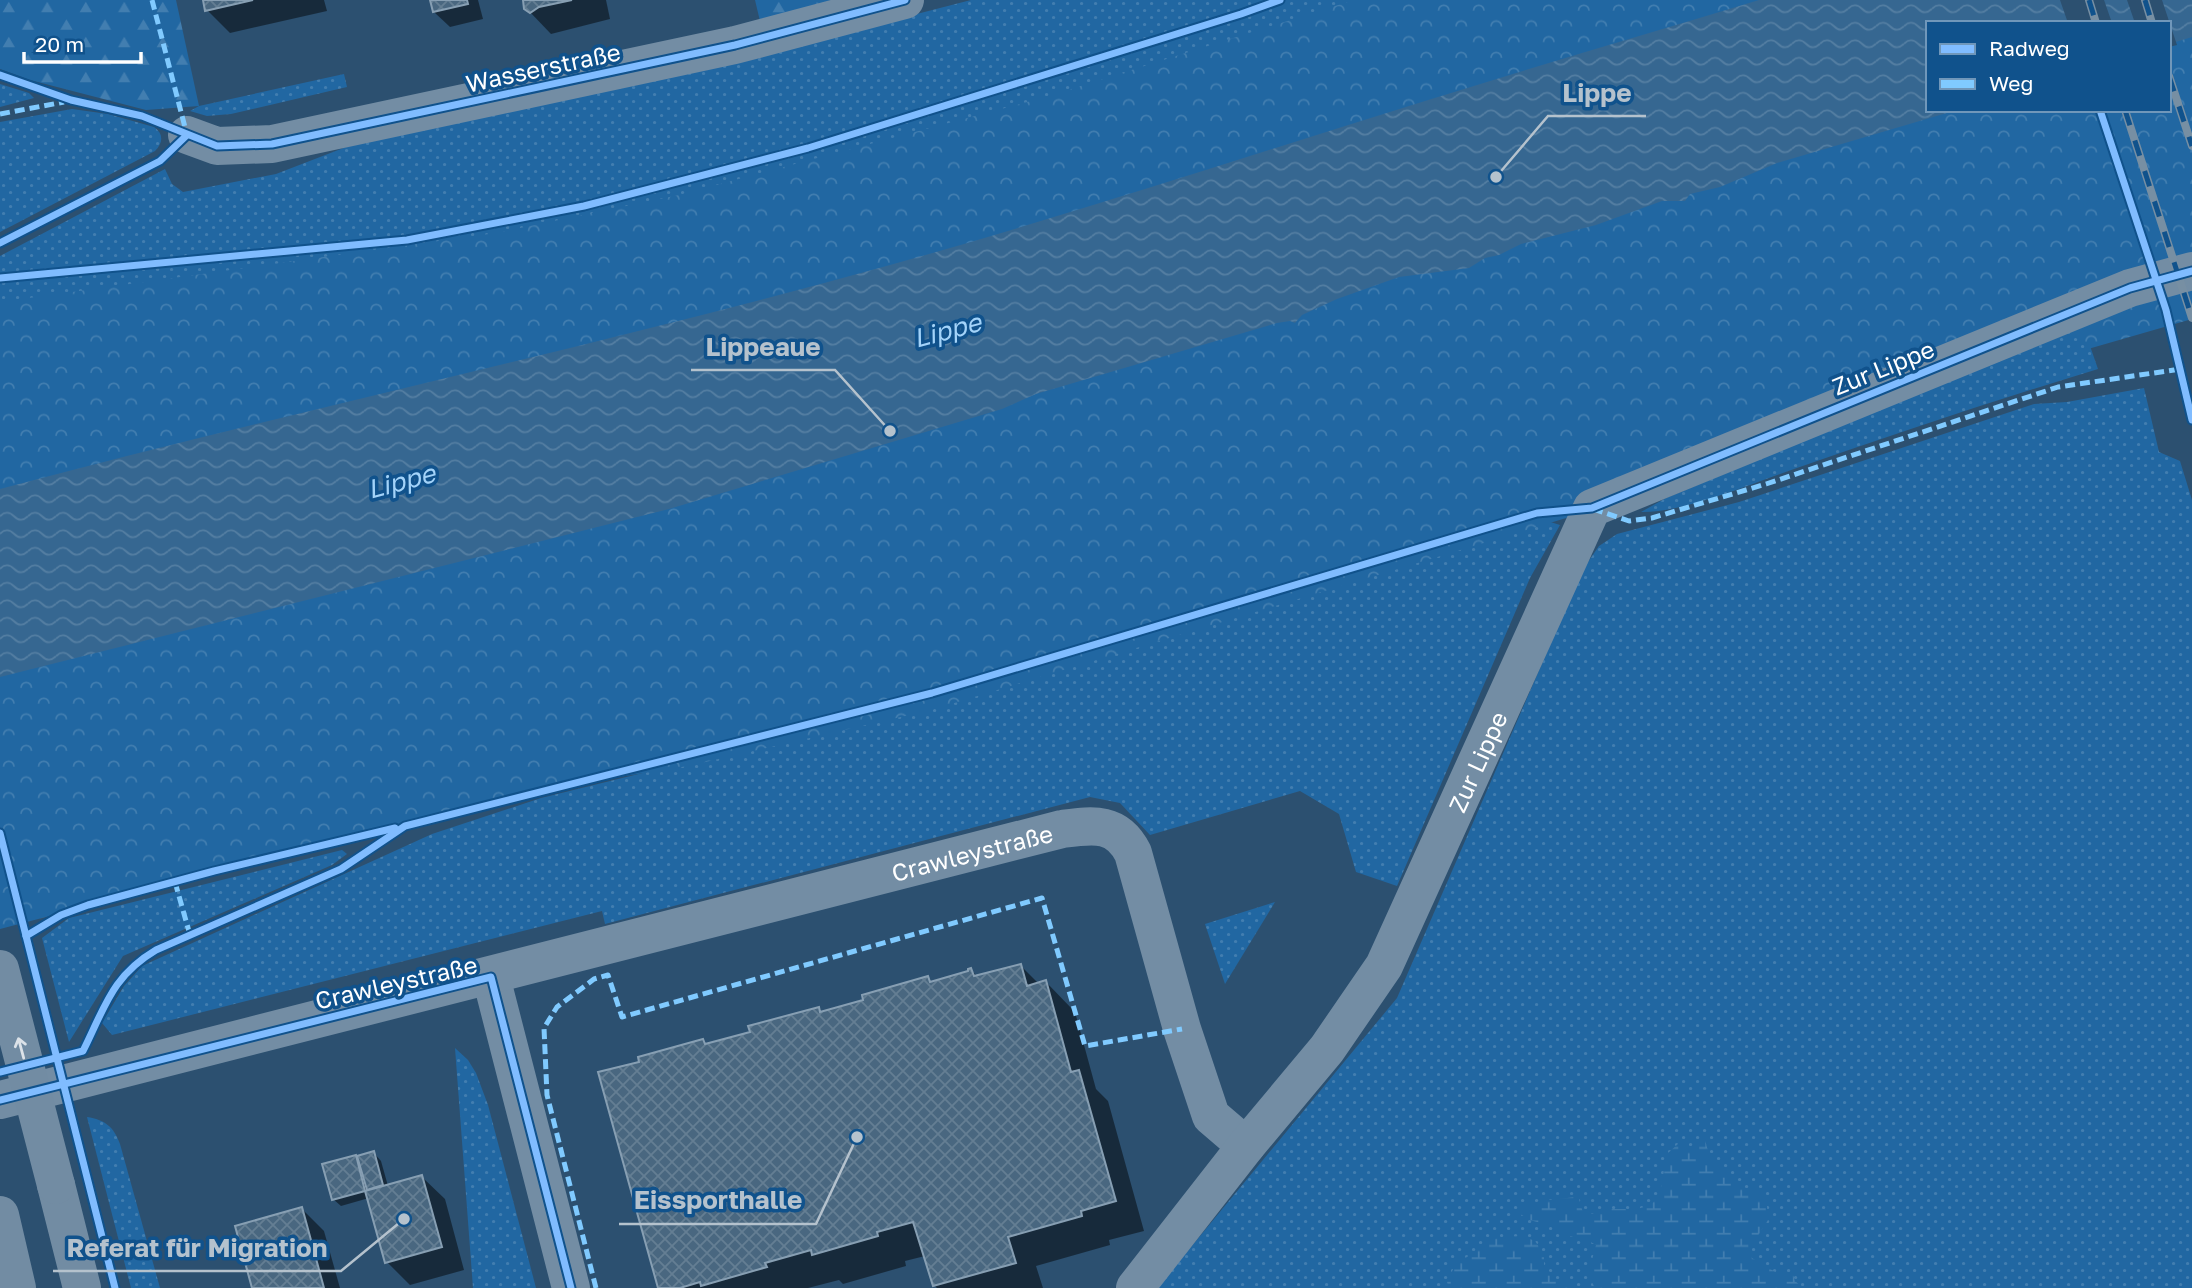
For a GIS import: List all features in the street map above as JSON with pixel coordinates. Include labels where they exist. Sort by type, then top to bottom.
[{"type":"main road","points":[[0,969],[82,1288]]},
{"type":"main road","points":[[0,1215],[17,1288]]},
{"type":"street","name":"Wasserstraße","points":[[187,135],[217,146],[272,144],[735,45],[905,0]]},
{"type":"street","name":"Zur Lippe","points":[[1135,1288],[1246,1146],[1327,1049],[1384,966],[1592,508],[2130,288],[2192,271]]},
{"type":"street","name":"Crawleystraße","points":[[0,1100],[1062,829],[1087,826],[1113,829],[1127,839],[1146,891],[1182,1029],[1211,1116],[1246,1146]]},
{"type":"street","name":"Crawleystraße","points":[[491,976],[571,1288]]},
{"type":"green space","points":[[0,0],[176,0],[199,106],[146,110],[30,80],[0,69]]},
{"type":"green space","points":[[755,0],[836,0],[760,21]]},
{"type":"green space","points":[[971,0],[1759,0],[0,489],[0,256],[165,169],[172,184],[183,192],[276,174],[346,147],[723,64]]},
{"type":"green space","points":[[1354,0],[2192,0],[2192,319],[2088,349],[2052,315],[1586,512],[931,710],[688,766],[524,792],[0,929],[0,302],[496,233],[679,195],[1046,97]]},
{"type":"green space","points":[[344,74],[347,87],[231,114],[207,116],[190,111],[199,106]]},
{"type":"green space","points":[[0,84],[29,93],[34,98],[0,107]]},
{"type":"green space","points":[[72,109],[108,114],[154,127],[161,136],[160,145],[155,151],[0,232],[0,122]]},
{"type":"green space","points":[[2081,320],[2098,369],[1908,430],[1718,496],[1677,508],[1641,512],[1666,498],[2006,357]]},
{"type":"green space","points":[[2144,388],[2159,452],[2180,461],[2192,500],[2192,1288],[1157,1288],[1397,998],[1583,569],[1599,546],[1617,534],[1739,502],[2034,404],[2067,402]]},
{"type":"green space","points":[[1541,519],[1560,525],[1530,578],[1397,886],[1356,872],[1339,814],[1300,791],[1150,835],[1120,803],[1090,797],[605,924],[602,911],[112,1035],[102,1023],[124,986],[142,966],[432,834],[541,798],[931,702]]},
{"type":"green space","points":[[342,850],[347,854],[332,865],[123,956],[69,1042],[42,938],[69,918]]},
{"type":"green space","points":[[1275,902],[1225,984],[1205,924]]},
{"type":"green space","points":[[455,1048],[468,1060],[476,1073],[488,1105],[536,1288],[473,1288]]},
{"type":"green space","points":[[87,1117],[108,1125],[120,1144],[160,1288],[131,1288]]},
{"type":"green space","points":[[1705,1141],[1713,1160],[1724,1175],[1739,1186],[1758,1192],[1767,1206],[1768,1220],[1750,1248],[1752,1258],[1777,1273],[1793,1275],[1803,1288],[1592,1288],[1594,1286],[1588,1275],[1596,1245],[1520,1214],[1523,1209],[1536,1202],[1578,1196],[1584,1216],[1608,1209],[1637,1209],[1651,1205],[1660,1193],[1667,1154],[1679,1143],[1689,1148],[1697,1142]]},
{"type":"green space","points":[[1523,1236],[1535,1241],[1544,1254],[1544,1265],[1557,1281],[1567,1276],[1579,1288],[1449,1288],[1447,1282],[1457,1261],[1493,1239]]},
{"type":"water","points":[[1759,0],[2192,0],[2192,37],[2171,43],[2171,21],[1926,21],[1926,112],[1950,112],[1777,163],[1720,187],[1690,194],[1685,201],[1662,201],[1596,225],[1521,244],[1499,255],[1485,258],[1469,268],[1399,277],[1337,299],[1302,315],[1295,323],[1277,323],[1036,394],[1002,409],[669,509],[0,677],[0,489],[890,265],[1091,206]]},
{"type":"pier","points":[[2060,0],[2104,0],[2111,21],[2067,21]]},
{"type":"pier","points":[[2127,0],[2162,0],[2169,21],[2134,21]]},
{"type":"pier","points":[[2171,27],[2177,45],[2171,46]]},
{"type":"building","points":[[203,0],[253,0],[205,11]]},
{"type":"building","points":[[430,0],[467,0],[468,4],[433,12]]},
{"type":"building","points":[[523,0],[572,0],[539,7],[530,13],[524,9]]},
{"type":"building","points":[[1021,964],[1027,986],[1046,980],[1071,1072],[1079,1070],[1116,1201],[1081,1211],[1082,1216],[1008,1237],[1016,1263],[933,1286],[913,1222],[877,1232],[878,1236],[812,1255],[811,1250],[765,1263],[767,1267],[701,1286],[700,1282],[680,1288],[658,1288],[598,1072],[639,1062],[638,1057],[703,1039],[705,1044],[750,1032],[748,1026],[819,1007],[820,1012],[863,1000],[862,995],[928,976],[930,982],[971,968],[974,976]]},
{"type":"building","points":[[374,1151],[383,1185],[367,1190],[357,1156]]},
{"type":"building","points":[[356,1155],[365,1191],[332,1200],[322,1164]]},
{"type":"building","points":[[422,1175],[442,1247],[385,1263],[365,1191]]},
{"type":"building","points":[[302,1207],[324,1288],[252,1288],[235,1226]]},
{"type":"railway","points":[[2089,0],[2095,21]]},
{"type":"railway","points":[[2145,0],[2151,21]]},
{"type":"railway","points":[[2171,82],[2192,146]]},
{"type":"railway","points":[[2126,112],[2192,318]]},
{"type":"marked path","points":[[152,0],[187,135]]},
{"type":"marked path","points":[[0,114],[64,102]]},
{"type":"marked path","points":[[1593,509],[1629,521],[1652,518],[1766,484],[2058,387],[2181,369]]},
{"type":"marked path","points":[[175,882],[190,935]]},
{"type":"marked path","points":[[596,1288],[547,1095],[544,1028],[557,1007],[594,979],[608,975],[622,1017],[1042,898],[1085,1046],[1182,1029]]},
{"type":"cycle path","points":[[0,75],[71,100],[142,116],[217,146],[272,144],[735,45],[905,0]]},
{"type":"cycle path","points":[[0,278],[407,240],[584,206],[808,148],[1280,0]]},
{"type":"cycle path","points":[[2101,112],[2166,310],[2192,420]]},
{"type":"cycle path","points":[[0,243],[160,161],[187,135]]},
{"type":"cycle path","points":[[0,1072],[83,1051],[111,994],[141,960],[156,950],[341,869],[405,826],[932,693],[1537,513],[1592,508],[2130,288],[2192,271]]},
{"type":"cycle path","points":[[26,936],[61,915],[88,905],[214,871],[395,828]]},
{"type":"cycle path","points":[[0,833],[115,1288]]},
{"type":"cycle path","points":[[0,1100],[491,977],[571,1288]]},
{"type":"place","name":"Lippe","points":[[1496,177]]},
{"type":"place","name":"Lippeaue","points":[[890,431]]},
{"type":"place","name":"Eissporthalle","points":[[857,1137]]},
{"type":"place","name":"Referat für Migration","points":[[404,1219]]}]
